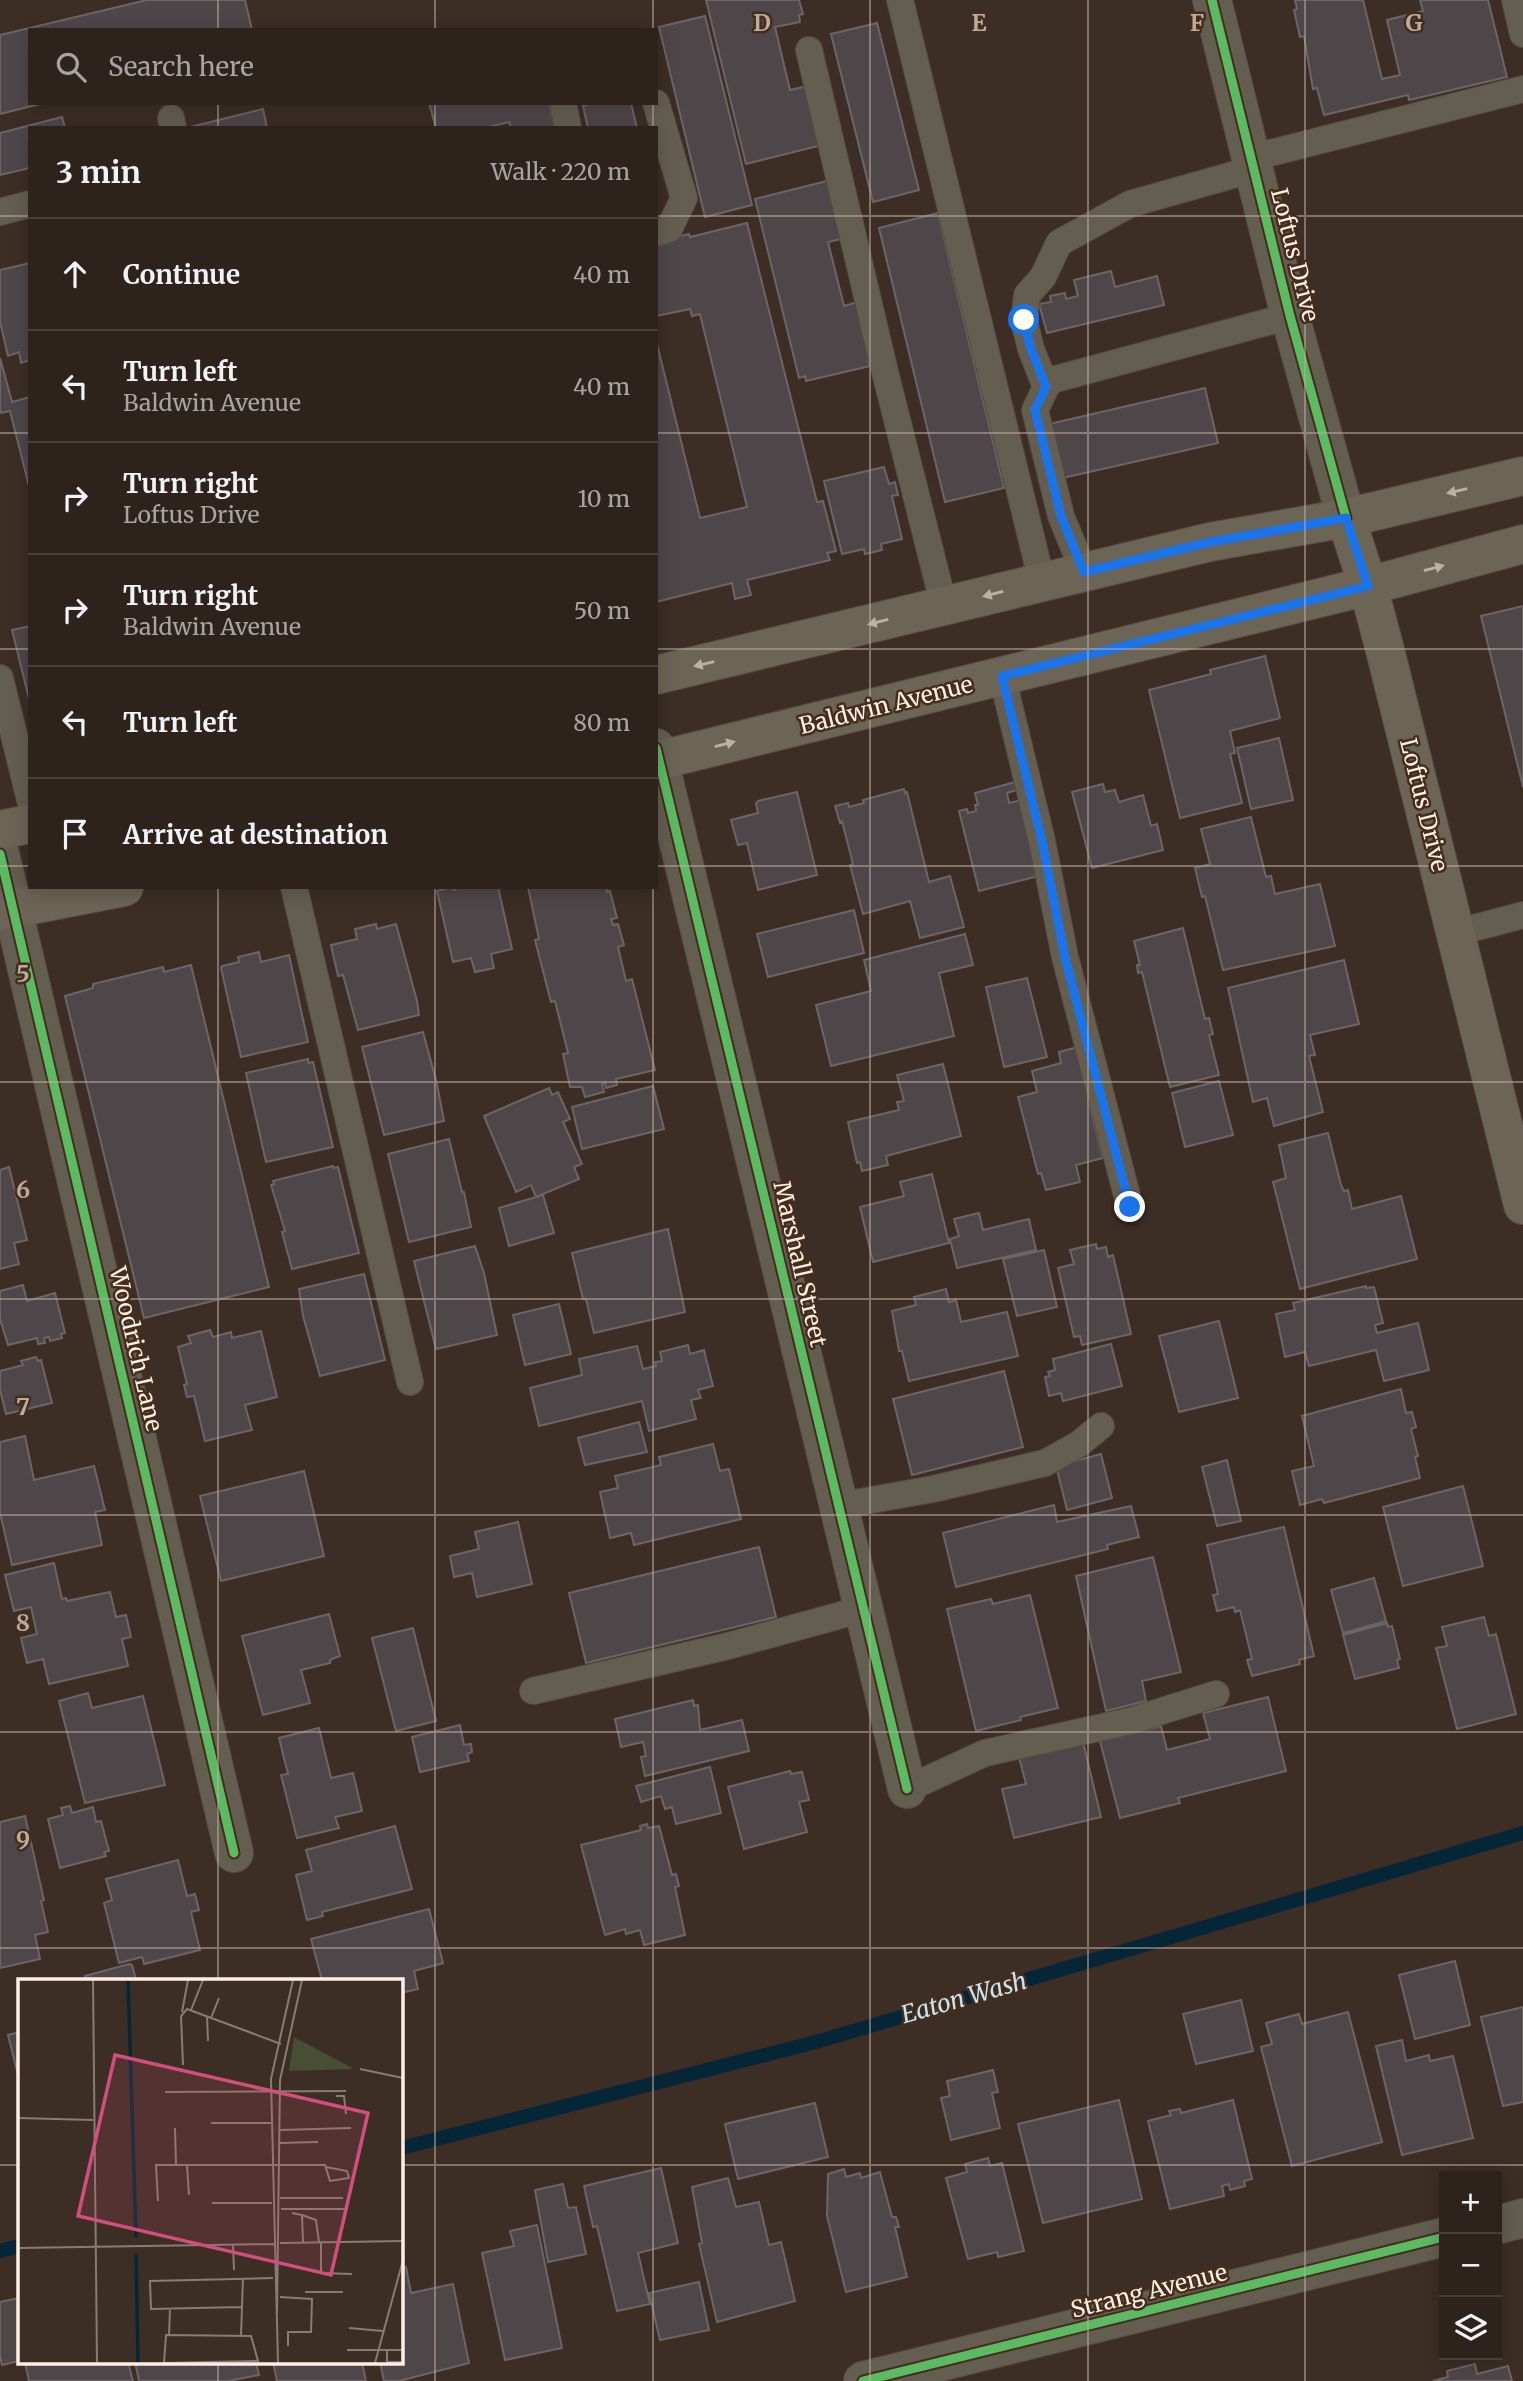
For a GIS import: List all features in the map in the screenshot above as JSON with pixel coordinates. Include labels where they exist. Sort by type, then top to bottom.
[{"type":"main road","points":[[658,675],[1210,542],[1346,518],[1523,476]]},
{"type":"main road","name":"Loftus Drive","points":[[1346,518],[1368,586],[1523,1205]]},
{"type":"main road","name":"Baldwin Avenue","points":[[658,757],[1368,586],[1523,544]]},
{"type":"main road","points":[[0,831],[28,824]]},
{"type":"main road","points":[[6,909],[113,889]]},
{"type":"street","name":"Loftus Drive","points":[[1212,0],[1290,316],[1346,518]]},
{"type":"street","name":"Marshall Street","points":[[658,761],[907,1789]]},
{"type":"street","name":"Woodrich Lane","points":[[0,854],[6,909],[234,1853]]},
{"type":"street","points":[[1502,2223],[1523,2218]]},
{"type":"street","name":"Strang Avenue","points":[[863,2381],[1439,2238]]},
{"type":"lane","points":[[900,0],[1042,582]]},
{"type":"lane","points":[[1515,0],[1523,34]]},
{"type":"lane","points":[[809,50],[884,368],[944,606]]},
{"type":"lane","points":[[1046,387],[1031,349],[1024,320],[1027,295],[1043,276],[1059,243],[1130,204],[1253,163],[1523,89]]},
{"type":"lane","points":[[563,105],[568,126]]},
{"type":"lane","points":[[657,105],[684,198],[669,229],[658,232]]},
{"type":"lane","points":[[0,212],[28,205]]},
{"type":"lane","points":[[1084,572],[1061,516],[1035,410],[1046,387],[1052,380],[1290,316]]},
{"type":"lane","points":[[1002,676],[1042,841],[1065,957],[1130,1207]]},
{"type":"lane","points":[[0,678],[28,792]]},
{"type":"lane","points":[[294,889],[410,1382]]},
{"type":"lane","points":[[1455,933],[1523,915]]},
{"type":"lane","points":[[838,1506],[933,1489],[1045,1463],[1079,1444],[1101,1426]]},
{"type":"lane","points":[[533,1692],[728,1646],[863,1609]]},
{"type":"lane","points":[[907,1789],[985,1753],[1130,1721],[1216,1694]]},
{"type":"building","points":[[147,0],[245,0],[252,28],[29,28]]},
{"type":"building","points":[[706,0],[799,0],[803,14],[799,15],[800,22],[775,27],[790,90],[808,86],[822,145],[746,164]]},
{"type":"building","points":[[1295,0],[1363,0],[1382,79],[1400,75],[1387,20],[1423,11],[1420,0],[1488,0],[1507,77],[1409,100],[1408,95],[1324,115],[1317,88],[1313,89],[1304,36],[1300,37],[1294,10],[1297,9]]},
{"type":"building","points":[[705,16],[752,205],[705,217],[659,27]]},
{"type":"building","points":[[877,23],[919,190],[873,202],[831,34]]},
{"type":"building","points":[[28,28],[28,105],[36,105],[0,114],[0,35]]},
{"type":"building","points":[[430,105],[549,105],[555,126],[510,126],[509,122],[493,126],[435,126]]},
{"type":"building","points":[[631,105],[637,126],[588,126],[583,106]]},
{"type":"building","points":[[263,109],[267,126],[194,126]]},
{"type":"building","points":[[62,117],[64,126],[28,126],[28,168],[0,175],[0,133]]},
{"type":"building","points":[[831,180],[845,238],[828,242],[844,306],[861,301],[875,360],[868,362],[870,366],[806,381],[805,376],[799,378],[755,199]]},
{"type":"building","points":[[938,213],[1004,488],[945,502],[879,228]]},
{"type":"building","points":[[747,223],[817,502],[823,501],[836,551],[827,553],[830,560],[747,580],[751,595],[735,599],[732,583],[658,602],[658,348],[700,518],[747,507],[700,314],[692,316],[690,309],[658,316],[658,242],[689,234],[690,237]]},
{"type":"building","points":[[28,263],[28,361],[21,363],[19,352],[8,356],[0,322],[0,270]]},
{"type":"building","points":[[1111,271],[1115,287],[1157,276],[1164,305],[1047,333],[1039,304],[1051,302],[1050,296],[1065,293],[1066,299],[1078,296],[1074,280]]},
{"type":"building","points":[[0,358],[12,402],[28,398],[28,482],[10,411],[0,413]]},
{"type":"building","points":[[1205,388],[1218,443],[1058,479],[1045,425]]},
{"type":"building","points":[[884,467],[889,484],[895,482],[898,495],[892,496],[902,539],[881,544],[882,550],[865,554],[864,549],[842,554],[824,481]]},
{"type":"building","points":[[1523,606],[1523,787],[1481,616]]},
{"type":"building","points":[[28,626],[28,695],[12,630]]},
{"type":"building","points":[[1265,656],[1280,718],[1230,731],[1235,753],[1230,754],[1242,803],[1180,818],[1149,690]]},
{"type":"building","points":[[1279,738],[1293,800],[1251,809],[1237,748]]},
{"type":"building","points":[[1015,782],[1017,790],[1007,793],[1009,803],[1029,798],[1039,876],[979,891],[959,811],[976,811],[975,805],[978,805],[975,793]]},
{"type":"building","points":[[1103,784],[1105,792],[1115,790],[1119,802],[1143,795],[1151,826],[1157,824],[1163,850],[1092,868],[1072,792]]},
{"type":"building","points":[[904,789],[905,793],[907,792],[929,882],[950,876],[964,927],[920,938],[910,901],[863,914],[842,821],[840,823],[835,806],[848,803],[849,807],[864,803],[863,800]]},
{"type":"building","points":[[797,792],[817,875],[758,890],[747,843],[738,845],[731,820],[758,813],[758,801]]},
{"type":"building","points":[[1251,817],[1266,877],[1271,876],[1275,894],[1320,884],[1335,946],[1223,970],[1205,896],[1202,897],[1195,868],[1210,864],[1201,829]]},
{"type":"building","points":[[498,889],[512,949],[491,954],[494,968],[475,972],[471,958],[453,962],[437,891]]},
{"type":"building","points":[[528,889],[610,891],[617,918],[611,919],[613,925],[618,924],[624,945],[618,947],[626,981],[632,979],[655,1070],[616,1079],[617,1085],[606,1088],[605,1083],[602,1084],[604,1092],[585,1097],[582,1087],[570,1087],[563,1054],[568,1053],[535,940],[539,939]]},
{"type":"building","points":[[854,910],[864,953],[768,977],[757,934]]},
{"type":"building","points":[[376,924],[377,929],[396,924],[419,1015],[358,1030],[343,975],[338,976],[331,945],[357,939],[355,929]]},
{"type":"building","points":[[1183,928],[1205,1019],[1209,1018],[1213,1034],[1209,1035],[1219,1075],[1170,1087],[1142,972],[1138,973],[1137,965],[1140,965],[1134,941]]},
{"type":"building","points":[[965,934],[973,965],[939,973],[954,1036],[831,1066],[816,1005],[871,991],[864,960]]},
{"type":"building","points":[[259,952],[261,962],[289,955],[308,1042],[241,1057],[221,968],[239,962],[238,957]]},
{"type":"building","points":[[1344,960],[1359,1024],[1310,1035],[1315,1055],[1309,1056],[1323,1112],[1274,1126],[1267,1098],[1253,1102],[1228,988]]},
{"type":"building","points":[[191,965],[269,1287],[144,1318],[65,996],[93,988],[93,984],[163,967],[164,972]]},
{"type":"building","points":[[1027,978],[1047,1057],[1004,1067],[986,987]]},
{"type":"building","points":[[423,1032],[444,1121],[384,1135],[362,1047]]},
{"type":"building","points":[[1078,1047],[1092,1098],[1088,1099],[1103,1158],[1076,1165],[1080,1182],[1046,1190],[1041,1173],[1038,1174],[1018,1097],[1037,1092],[1032,1071],[1061,1063],[1059,1052]]},
{"type":"building","points":[[308,1059],[308,1063],[313,1062],[333,1147],[266,1162],[246,1073]]},
{"type":"building","points":[[943,1064],[961,1136],[886,1156],[888,1165],[862,1171],[860,1162],[857,1163],[848,1122],[899,1110],[897,1102],[904,1101],[897,1075]]},
{"type":"building","points":[[1219,1081],[1233,1135],[1185,1147],[1172,1093]]},
{"type":"building","points":[[653,1086],[664,1129],[582,1149],[572,1107]]},
{"type":"building","points":[[549,1088],[552,1095],[558,1092],[570,1119],[563,1122],[582,1164],[574,1167],[579,1179],[536,1197],[531,1185],[516,1192],[484,1116]]},
{"type":"building","points":[[1328,1133],[1341,1185],[1344,1191],[1348,1190],[1352,1209],[1401,1196],[1417,1259],[1300,1289],[1273,1182],[1286,1178],[1279,1145]]},
{"type":"building","points":[[449,1139],[471,1227],[409,1242],[388,1154]]},
{"type":"building","points":[[9,1167],[27,1240],[14,1243],[19,1264],[0,1269],[0,1170]]},
{"type":"building","points":[[338,1167],[359,1253],[292,1269],[282,1232],[285,1231],[271,1185],[274,1184],[273,1181]]},
{"type":"building","points":[[932,1174],[949,1243],[873,1262],[860,1207],[904,1196],[900,1182]]},
{"type":"building","points":[[543,1195],[554,1233],[509,1246],[499,1208]]},
{"type":"building","points":[[979,1213],[983,1230],[1029,1219],[1036,1250],[957,1268],[950,1239],[959,1236],[954,1219]]},
{"type":"building","points":[[668,1229],[685,1312],[594,1333],[572,1253]]},
{"type":"building","points":[[1096,1244],[1097,1249],[1106,1247],[1108,1257],[1113,1255],[1131,1334],[1082,1345],[1080,1336],[1074,1337],[1058,1268],[1074,1264],[1070,1250]]},
{"type":"building","points":[[475,1246],[484,1273],[497,1335],[436,1349],[414,1261]]},
{"type":"building","points":[[1044,1250],[1057,1307],[1017,1316],[1003,1259]]},
{"type":"building","points":[[364,1274],[385,1360],[320,1376],[303,1316],[299,1289]]},
{"type":"building","points":[[23,1285],[27,1301],[55,1293],[65,1333],[61,1334],[62,1338],[50,1341],[49,1337],[44,1338],[45,1343],[38,1344],[37,1338],[8,1345],[0,1319],[0,1291]]},
{"type":"building","points":[[1366,1286],[1374,1287],[1383,1323],[1375,1325],[1377,1333],[1418,1323],[1429,1370],[1384,1381],[1376,1350],[1309,1366],[1305,1352],[1285,1357],[1276,1314],[1295,1310],[1293,1303]]},
{"type":"building","points":[[946,1289],[949,1302],[956,1300],[961,1322],[1007,1312],[1018,1356],[909,1381],[902,1351],[899,1351],[892,1311],[916,1305],[914,1297]]},
{"type":"building","points":[[559,1304],[571,1354],[525,1365],[513,1315]]},
{"type":"building","points":[[1219,1321],[1238,1398],[1179,1412],[1159,1336]]},
{"type":"building","points":[[210,1330],[213,1337],[231,1332],[232,1338],[261,1331],[277,1397],[245,1405],[252,1430],[205,1441],[194,1396],[187,1397],[184,1385],[187,1384],[178,1347],[191,1343],[188,1336]]},
{"type":"building","points":[[1111,1344],[1122,1386],[1063,1401],[1061,1393],[1049,1396],[1045,1377],[1050,1376],[1048,1372],[1055,1370],[1053,1359]]},
{"type":"building","points":[[688,1345],[690,1354],[704,1350],[713,1386],[698,1390],[701,1398],[691,1400],[696,1419],[649,1431],[642,1401],[539,1426],[530,1388],[582,1375],[579,1359],[637,1346],[643,1369],[656,1366],[655,1362],[662,1361],[660,1352]]},
{"type":"building","points":[[36,1357],[38,1361],[41,1360],[52,1403],[6,1414],[0,1390],[0,1371],[23,1365],[21,1361]]},
{"type":"building","points":[[1004,1371],[1023,1447],[912,1475],[893,1399]]},
{"type":"building","points":[[1401,1389],[1406,1413],[1412,1412],[1416,1427],[1411,1429],[1420,1478],[1324,1503],[1322,1499],[1300,1505],[1292,1471],[1314,1466],[1302,1416]]},
{"type":"building","points":[[639,1422],[647,1452],[585,1465],[578,1438]]},
{"type":"building","points":[[25,1436],[34,1480],[94,1466],[105,1510],[95,1512],[102,1545],[12,1565],[0,1513],[0,1442]]},
{"type":"building","points":[[713,1444],[720,1471],[729,1469],[741,1519],[634,1545],[631,1533],[610,1538],[600,1492],[618,1488],[615,1476],[661,1465],[659,1457]]},
{"type":"building","points":[[1101,1454],[1112,1498],[1067,1510],[1056,1466]]},
{"type":"building","points":[[1227,1460],[1241,1521],[1217,1526],[1202,1467]]},
{"type":"building","points":[[304,1471],[324,1556],[221,1581],[200,1496]]},
{"type":"building","points":[[1463,1486],[1483,1566],[1403,1586],[1383,1507]]},
{"type":"building","points":[[1054,1505],[1057,1522],[1131,1506],[1139,1537],[1107,1545],[1108,1549],[956,1587],[943,1533]]},
{"type":"building","points":[[518,1522],[532,1584],[477,1597],[472,1573],[454,1577],[450,1556],[479,1549],[475,1532]]},
{"type":"building","points":[[1284,1527],[1314,1656],[1299,1660],[1300,1664],[1252,1676],[1247,1660],[1252,1659],[1240,1610],[1235,1612],[1234,1607],[1217,1611],[1213,1595],[1218,1594],[1207,1545]]},
{"type":"building","points":[[759,1547],[776,1617],[586,1663],[569,1593]]},
{"type":"building","points":[[1153,1557],[1181,1672],[1142,1681],[1146,1701],[1106,1711],[1076,1576]]},
{"type":"building","points":[[54,1563],[62,1599],[66,1598],[67,1601],[110,1592],[116,1617],[126,1615],[131,1637],[122,1639],[128,1666],[49,1684],[43,1659],[27,1663],[21,1638],[37,1634],[31,1607],[14,1611],[5,1575]]},
{"type":"building","points":[[1374,1578],[1386,1621],[1343,1633],[1331,1590]]},
{"type":"building","points":[[1030,1595],[1058,1708],[976,1731],[947,1609],[991,1599],[993,1604]]},
{"type":"building","points":[[329,1614],[340,1656],[330,1660],[330,1663],[301,1670],[310,1703],[263,1715],[242,1636]]},
{"type":"building","points":[[1484,1617],[1489,1636],[1496,1634],[1516,1714],[1457,1729],[1436,1648],[1447,1646],[1442,1627]]},
{"type":"building","points":[[1387,1623],[1388,1627],[1392,1626],[1400,1659],[1397,1660],[1399,1668],[1355,1679],[1343,1635]]},
{"type":"building","points":[[413,1628],[436,1721],[396,1731],[372,1638]]},
{"type":"building","points":[[88,1693],[92,1708],[143,1696],[165,1785],[85,1803],[59,1701]]},
{"type":"building","points":[[1268,1697],[1286,1771],[1178,1798],[1180,1803],[1120,1818],[1100,1741],[1161,1726],[1167,1750],[1210,1739],[1203,1713]]},
{"type":"building","points":[[693,1700],[694,1706],[698,1705],[700,1730],[742,1720],[749,1751],[645,1776],[641,1757],[646,1756],[643,1742],[621,1747],[615,1719]]},
{"type":"building","points":[[460,1725],[464,1745],[471,1744],[472,1752],[467,1754],[469,1761],[420,1772],[412,1737]]},
{"type":"building","points":[[319,1728],[331,1778],[353,1773],[362,1811],[335,1817],[339,1828],[297,1838],[281,1775],[288,1774],[279,1738]]},
{"type":"building","points":[[1083,1742],[1101,1817],[1014,1838],[1002,1789],[1026,1784],[1019,1757]]},
{"type":"building","points":[[710,1767],[721,1813],[676,1824],[672,1807],[665,1809],[661,1796],[641,1802],[636,1786]]},
{"type":"building","points":[[790,1771],[791,1774],[802,1772],[809,1800],[799,1802],[807,1832],[744,1849],[728,1787]]},
{"type":"building","points":[[70,1806],[72,1813],[93,1807],[96,1822],[101,1821],[109,1851],[104,1852],[106,1856],[60,1868],[48,1819],[63,1815],[61,1808]]},
{"type":"building","points":[[25,1816],[44,1900],[41,1901],[48,1932],[35,1935],[40,1959],[0,1968],[0,1822]]},
{"type":"building","points":[[647,1824],[648,1828],[659,1826],[672,1875],[676,1874],[679,1886],[675,1887],[685,1935],[644,1945],[640,1930],[626,1934],[625,1929],[605,1935],[581,1845],[641,1830],[640,1826]]},
{"type":"building","points":[[395,1826],[412,1889],[322,1912],[323,1916],[307,1920],[296,1875],[312,1871],[306,1850]]},
{"type":"building","points":[[178,1860],[187,1896],[195,1894],[199,1910],[191,1912],[200,1950],[144,1964],[142,1957],[119,1963],[104,1903],[112,1900],[106,1879]]},
{"type":"building","points":[[429,1909],[443,1963],[414,1971],[418,1989],[402,1993],[402,1979],[322,1979],[311,1939]]},
{"type":"building","points":[[1455,1961],[1470,2025],[1415,2039],[1399,1975]]},
{"type":"building","points":[[129,1964],[132,1965],[136,1979],[86,1979],[85,1976]]},
{"type":"building","points":[[1241,2000],[1253,2051],[1196,2064],[1183,2014]]},
{"type":"building","points":[[1523,2007],[1523,2102],[1503,2106],[1481,2017]]},
{"type":"building","points":[[1348,2012],[1382,2142],[1292,2166],[1261,2047],[1272,2044],[1266,2023],[1299,2014],[1302,2024]]},
{"type":"building","points":[[18,2032],[18,2075],[8,2035]]},
{"type":"building","points":[[1402,2040],[1406,2061],[1429,2055],[1430,2061],[1453,2056],[1473,2138],[1402,2155],[1376,2046]]},
{"type":"building","points":[[993,2070],[998,2092],[992,2093],[1000,2128],[951,2140],[941,2098],[950,2096],[947,2081]]},
{"type":"building","points":[[1119,2100],[1142,2199],[1043,2223],[1018,2124]]},
{"type":"building","points":[[1233,2100],[1252,2179],[1244,2181],[1245,2186],[1230,2190],[1229,2184],[1222,2186],[1224,2196],[1170,2209],[1148,2121],[1171,2115],[1169,2111],[1180,2109],[1181,2113]]},
{"type":"building","points":[[815,2103],[828,2157],[738,2179],[725,2124]]},
{"type":"building","points":[[988,2158],[990,2166],[1002,2163],[1024,2251],[998,2257],[997,2252],[968,2259],[946,2178],[967,2172],[965,2164]]},
{"type":"building","points":[[661,2168],[678,2243],[638,2253],[650,2304],[617,2311],[597,2226],[593,2227],[584,2186]]},
{"type":"building","points":[[844,2169],[846,2177],[860,2173],[861,2178],[880,2172],[892,2217],[896,2217],[899,2227],[895,2227],[907,2277],[846,2292],[827,2216],[828,2174]]},
{"type":"building","points":[[728,2178],[736,2207],[759,2202],[769,2245],[781,2242],[795,2301],[717,2322],[699,2244],[702,2243],[692,2187]]},
{"type":"building","points":[[563,2184],[568,2208],[576,2207],[586,2254],[548,2262],[535,2190]]},
{"type":"building","points":[[537,2225],[562,2348],[505,2360],[482,2253],[514,2246],[510,2231]]},
{"type":"building","points":[[406,2267],[411,2293],[453,2284],[469,2363],[399,2381],[384,2381],[380,2364],[402,2364],[402,2269]]},
{"type":"building","points":[[699,2282],[709,2330],[660,2340],[649,2293]]},
{"type":"building","points":[[18,2298],[18,2361],[2,2365],[0,2356],[0,2302]]},
{"type":"building","points":[[25,2364],[129,2364],[133,2381],[29,2381]]},
{"type":"building","points":[[135,2364],[256,2364],[259,2375],[228,2381],[139,2381]]},
{"type":"building","points":[[273,2364],[362,2364],[366,2381],[277,2381]]},
{"type":"building","points":[[1475,2364],[1477,2374],[1508,2366],[1512,2381],[1433,2381],[1448,2377],[1447,2371]]},
{"type":"waterway","name":"Eaton Wash","points":[[402,2148],[816,2042],[1523,1833]]},
{"type":"waterway","name":"Eaton Wash","points":[[0,2251],[18,2246]]},
{"type":"cycle path","points":[[1212,0],[1290,316],[1346,518]]},
{"type":"cycle path","points":[[658,756],[907,1789]]},
{"type":"cycle path","points":[[0,854],[234,1853]]},
{"type":"cycle path","points":[[863,2381],[1439,2238]]},
{"type":"route","points":[[1024,320],[1031,349],[1046,387],[1035,410],[1061,516],[1084,572],[1210,542],[1346,518],[1368,586],[1002,676],[1042,841],[1065,957],[1130,1207]]}]
